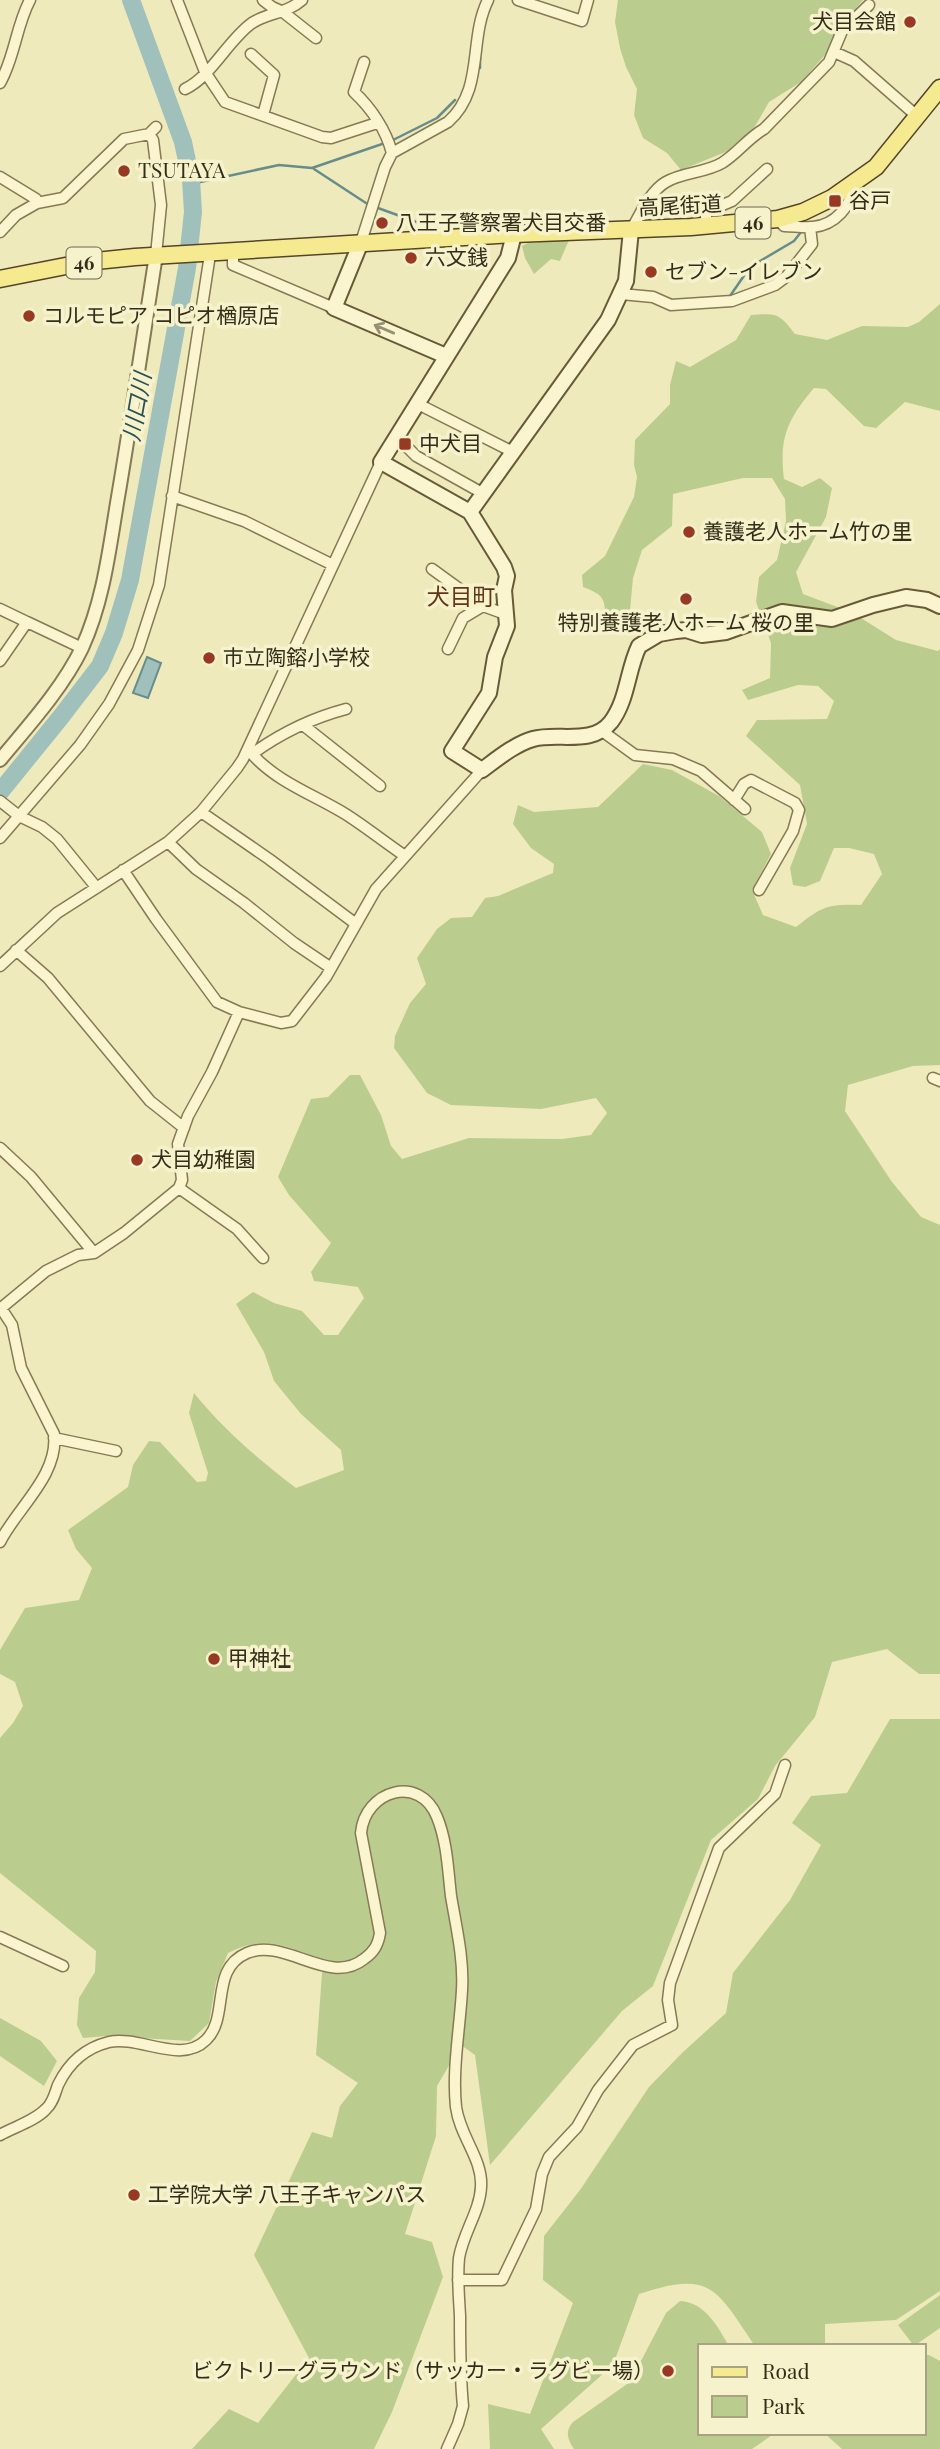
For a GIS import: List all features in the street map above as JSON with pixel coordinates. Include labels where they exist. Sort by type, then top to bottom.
[{"type":"main road","name":"高尾街道","points":[[206,256],[233,250],[706,226],[778,219],[803,212],[853,185],[876,167],[940,88]]},
{"type":"main road","points":[[470,512],[608,320],[621,294],[629,264],[631,230]]},
{"type":"main road","points":[[513,234],[508,258],[382,462],[470,512],[504,568],[506,576],[506,632],[495,657],[489,692],[452,751],[482,770],[528,740],[589,736],[601,731],[609,725],[622,704],[639,646],[659,634],[686,631],[702,635],[726,632],[782,612],[832,619],[906,597],[927,600],[940,606]]},
{"type":"main road","points":[[361,242],[334,308],[446,356]]},
{"type":"main road","name":"46","points":[[0,279],[86,262],[162,255],[206,256]]},
{"type":"street","points":[[0,83],[8,68],[22,14],[30,0]]},
{"type":"street","points":[[177,0],[205,72],[225,102],[322,137],[331,138],[377,123]]},
{"type":"street","points":[[263,0],[316,38]]},
{"type":"street","points":[[185,89],[205,72],[249,25],[264,16],[283,12],[302,0]]},
{"type":"street","points":[[390,145],[448,122],[462,106],[474,75],[479,28],[488,0]]},
{"type":"street","points":[[518,0],[582,21],[588,0]]},
{"type":"street","points":[[631,230],[649,199],[665,182],[715,167],[733,157],[752,136],[764,129],[829,62],[842,31],[869,5]]},
{"type":"street","points":[[834,52],[854,61],[918,117]]},
{"type":"street","points":[[251,54],[274,75],[263,115]]},
{"type":"street","points":[[361,242],[386,167],[390,145],[368,105],[354,92],[364,62]]},
{"type":"street","points":[[0,232],[16,215],[37,203],[63,198],[124,139],[153,130],[162,205],[162,255],[96,612],[82,648],[59,687],[0,760]]},
{"type":"street","points":[[706,226],[706,212],[732,201],[767,169]]},
{"type":"street","points":[[0,177],[25,192],[37,203]]},
{"type":"street","points":[[778,219],[784,226],[810,227],[827,223],[843,211],[852,199],[853,185]]},
{"type":"street","points":[[621,294],[653,297],[671,305],[732,301],[775,285],[787,276],[811,244],[810,227]]},
{"type":"street","points":[[233,250],[233,265],[334,308]]},
{"type":"street","points":[[0,838],[80,745],[109,704],[131,665],[159,585],[206,256]]},
{"type":"street","points":[[418,404],[513,452]]},
{"type":"street","points":[[397,437],[416,456],[484,494]]},
{"type":"street","points":[[0,966],[57,913],[169,842],[201,811],[249,753],[332,565],[382,462]]},
{"type":"street","points":[[172,496],[244,521],[332,565]]},
{"type":"street","points":[[432,569],[483,606],[505,614]]},
{"type":"street","points":[[448,649],[463,618],[483,606]]},
{"type":"street","points":[[0,609],[82,648]]},
{"type":"street","points":[[0,661],[27,622]]},
{"type":"street","points":[[249,753],[320,716],[346,709]]},
{"type":"street","points":[[303,725],[376,783],[379,772]]},
{"type":"street","points":[[601,731],[635,755],[673,759],[701,771],[745,809]]},
{"type":"street","points":[[249,753],[301,792],[346,815],[405,856]]},
{"type":"street","points":[[217,1002],[239,1012],[281,1023],[292,1021],[331,968],[376,889],[482,770]]},
{"type":"street","points":[[734,800],[744,784],[751,780],[795,803],[799,810],[793,831],[759,890]]},
{"type":"street","points":[[0,801],[57,839],[96,887]]},
{"type":"street","points":[[201,811],[356,924]]},
{"type":"street","points":[[169,842],[196,869],[293,943],[331,968]]},
{"type":"street","points":[[123,870],[226,1014],[230,1032]]},
{"type":"street","points":[[16,950],[48,978],[150,1101],[184,1128]]},
{"type":"street","points":[[0,1542],[5,1522],[48,1469],[54,1450],[54,1438],[21,1368],[12,1325],[1,1308],[46,1271],[78,1255],[94,1253],[124,1233],[179,1188],[182,1180],[178,1144],[239,1012]]},
{"type":"street","points":[[0,1148],[31,1177],[94,1253]]},
{"type":"street","points":[[179,1188],[237,1229],[262,1258]]},
{"type":"street","points":[[54,1438],[116,1451]]},
{"type":"street","points":[[458,2280],[502,2280],[536,2209],[542,2174],[549,2157],[577,2127],[603,2084],[634,2045],[673,2025],[668,2000],[670,1983],[719,1848],[775,1794],[785,1765]]},
{"type":"street","points":[[0,2135],[46,2109],[75,2059],[97,2046],[122,2041],[179,2050],[201,2045],[212,2032],[227,1971],[233,1961],[251,1951],[274,1951],[339,1968],[362,1962],[374,1951],[380,1933],[361,1833],[362,1820],[368,1809],[386,1795],[397,1792],[420,1796],[436,1815],[444,1842],[463,1977],[456,2107],[464,2139],[481,2174],[481,2189],[463,2240],[458,2280],[463,2406],[447,2449]]},
{"type":"street","points":[[0,1937],[63,1965]]},
{"type":"green space","points":[[618,0],[863,0],[840,27],[832,47],[801,82],[769,102],[750,135],[728,151],[681,170],[667,153],[643,138],[634,115],[637,89],[620,48],[615,22]]},
{"type":"green space","points":[[569,240],[560,261],[551,259],[534,274],[522,246],[528,243]]},
{"type":"green space","points":[[940,304],[940,411],[905,402],[876,428],[864,426],[826,389],[814,388],[791,420],[784,441],[783,465],[784,479],[802,487],[820,478],[832,488],[826,517],[796,572],[803,594],[853,613],[896,640],[938,651],[940,649],[940,1065],[913,1066],[848,1085],[845,1111],[892,1182],[921,1217],[940,1225],[940,1674],[919,1674],[887,1649],[832,1662],[815,1717],[775,1766],[758,1799],[711,1840],[653,1986],[622,2011],[490,2165],[475,2055],[461,2045],[437,2086],[436,2136],[405,2234],[432,2242],[443,2277],[392,2412],[374,2449],[192,2449],[229,2409],[258,2423],[309,2358],[254,2255],[312,2132],[332,2138],[340,2106],[358,2083],[316,2055],[323,1960],[276,1944],[254,1944],[228,1953],[216,1982],[209,2023],[190,2041],[107,2036],[83,2038],[77,2025],[79,1998],[95,1972],[96,1951],[0,1873],[0,1738],[23,1706],[15,1682],[0,1674],[0,1650],[25,1608],[79,1600],[92,1568],[76,1549],[68,1530],[128,1487],[133,1465],[149,1441],[160,1442],[197,1482],[206,1481],[208,1473],[189,1413],[194,1393],[242,1444],[296,1488],[344,1470],[341,1450],[301,1414],[274,1381],[264,1352],[236,1304],[253,1292],[274,1303],[302,1311],[324,1335],[338,1335],[364,1298],[358,1287],[314,1281],[311,1272],[331,1243],[289,1195],[278,1177],[311,1099],[328,1097],[350,1075],[360,1075],[381,1115],[391,1146],[402,1159],[469,1138],[562,1139],[591,1135],[607,1113],[596,1098],[541,1109],[451,1105],[427,1093],[394,1048],[395,1036],[410,1003],[426,984],[417,958],[437,929],[451,918],[472,917],[485,898],[498,896],[553,873],[554,864],[531,848],[513,824],[518,805],[534,812],[598,807],[643,764],[672,770],[719,796],[762,832],[771,854],[752,890],[763,915],[796,927],[826,908],[861,905],[882,874],[874,854],[849,848],[834,848],[820,881],[805,887],[793,885],[790,868],[807,824],[800,785],[746,736],[757,720],[827,719],[834,701],[818,686],[798,685],[748,700],[742,690],[770,678],[771,643],[756,602],[759,577],[777,560],[786,521],[785,499],[772,478],[743,478],[673,494],[672,526],[642,550],[633,578],[628,631],[618,632],[606,622],[602,599],[583,587],[582,575],[605,556],[634,497],[637,477],[634,465],[635,440],[670,404],[670,385],[676,361],[690,367],[736,340],[751,315],[777,316],[795,334],[827,340],[862,326],[908,327],[919,322]]},
{"type":"green space","points":[[890,1719],[940,1719],[940,2291],[896,2320],[825,2324],[825,2344],[754,2344],[720,2298],[698,2285],[682,2284],[639,2294],[613,2365],[541,2429],[554,2449],[490,2449],[488,2404],[530,2414],[573,2303],[543,2280],[544,2236],[580,2190],[649,2087],[726,2013],[733,1973],[790,1900],[821,1845],[792,1823],[811,1796],[847,1793]]},
{"type":"green space","points":[[0,2018],[41,2041],[57,2061],[44,2086],[0,2056]]},
{"type":"green space","points":[[940,2295],[940,2328],[917,2344],[912,2344],[898,2325]]},
{"type":"green space","name":"ビクトリーグラウンド（サッカー・ラグビー場）","points":[[680,2301],[697,2306],[710,2317],[728,2344],[698,2344],[698,2435],[772,2435],[752,2449],[574,2449],[568,2435],[570,2425],[630,2382],[666,2313]]},
{"type":"green space","points":[[926,2355],[940,2361],[940,2449],[842,2449],[826,2435],[926,2435]]},
{"type":"water","points":[[147,657],[161,663],[148,698],[133,693]]},
{"type":"waterway","name":"川口川","points":[[0,792],[100,666],[114,633],[130,580],[187,268],[193,212],[191,180],[183,142],[131,0]]},
{"type":"waterway","points":[[480,54],[480,68]]},
{"type":"waterway","points":[[391,141],[437,118],[455,100]]},
{"type":"waterway","points":[[191,184],[279,165],[312,168],[385,143]]},
{"type":"waterway","points":[[314,169],[369,205]]},
{"type":"waterway","points":[[378,208],[422,224]]},
{"type":"waterway","points":[[730,296],[750,267],[794,241],[801,232]]},
{"type":"place","name":"犬目会館","points":[[910,22]]},
{"type":"place","name":"TSUTAYA","points":[[124,171]]},
{"type":"place","name":"谷戸","points":[[835,201]]},
{"type":"place","name":"八王子警察署犬目交番","points":[[382,223]]},
{"type":"place","name":"六文銭","points":[[411,258]]},
{"type":"place","name":"セブン-イレブン","points":[[651,272]]},
{"type":"place","name":"コルモピア コピオ楢原店","points":[[29,316]]},
{"type":"place","name":"中犬目","points":[[405,444]]},
{"type":"place","name":"養護老人ホーム竹の里","points":[[689,532]]},
{"type":"place","name":"特別養護老人ホーム 桜の里","points":[[686,599]]},
{"type":"place","name":"市立陶鎔小学校","points":[[209,658]]},
{"type":"place","name":"犬目幼稚園","points":[[137,1160]]},
{"type":"place","name":"甲神社","points":[[214,1659]]},
{"type":"place","name":"工学院大学 八王子キャンパス","points":[[134,2195]]},
{"type":"place","name":"ビクトリーグラウンド（サッカー・ラグビー場）","points":[[668,2371]]},
{"type":"district","name":"犬目町","points":[[461,597]]}]
